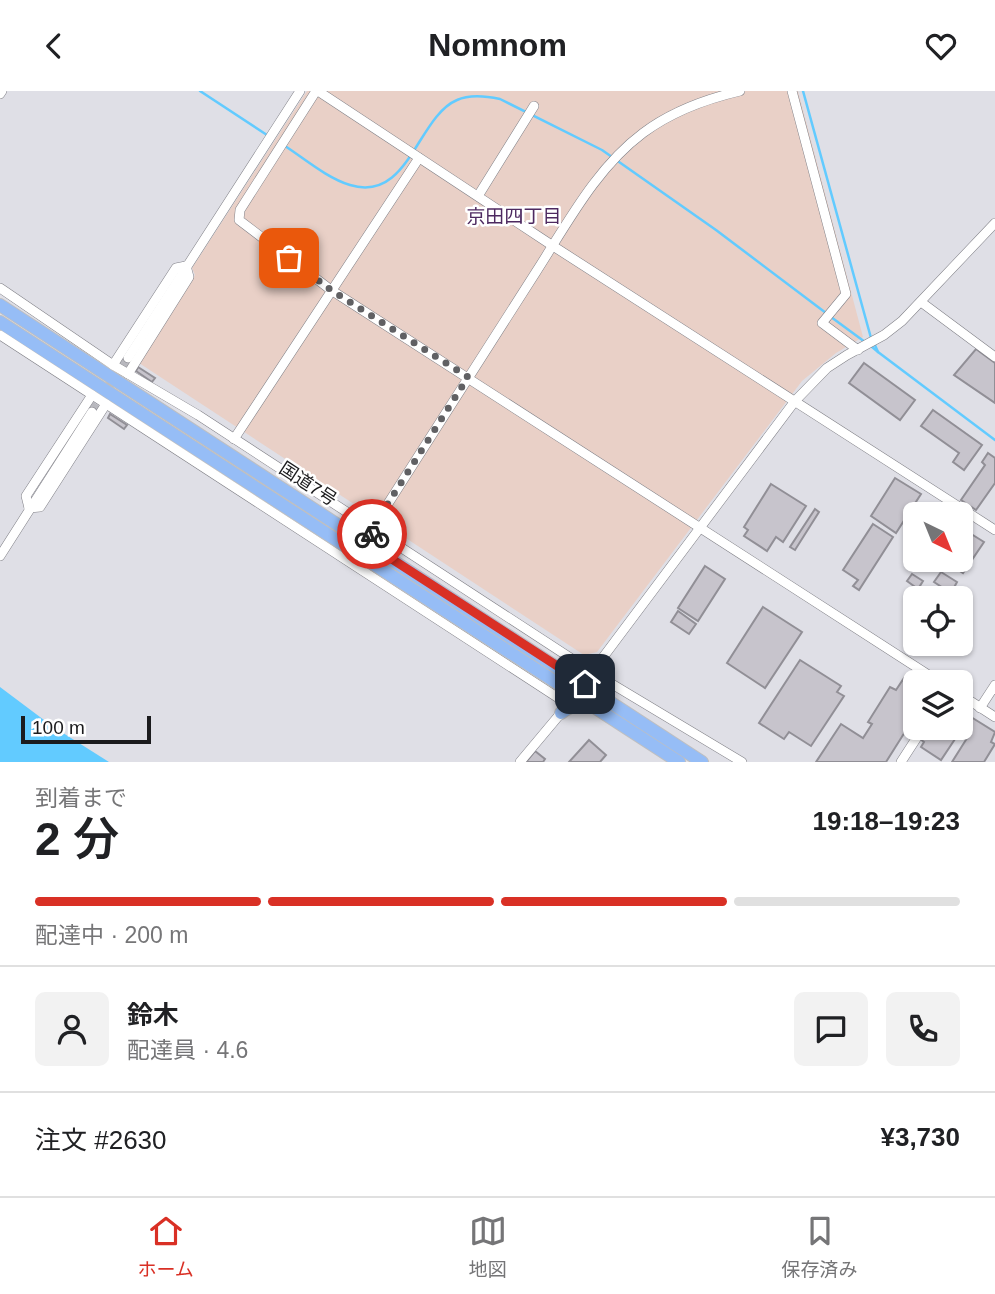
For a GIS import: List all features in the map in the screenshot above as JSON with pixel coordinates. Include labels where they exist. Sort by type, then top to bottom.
[{"type":"highway","name":"国道7号","points":[[0,305],[702,762]]},
{"type":"highway","name":"国道7号","points":[[0,322],[679,762]]},
{"type":"highway","points":[[346,530],[365,529],[375,524]]},
{"type":"highway","points":[[375,524],[372,535],[381,552]]},
{"type":"highway","points":[[557,682],[562,707],[580,704],[595,707]]},
{"type":"street","points":[[128,358],[300,91]]},
{"type":"street","points":[[921,670],[331,290],[239,220],[240,210],[317,91],[995,530]]},
{"type":"street","points":[[375,524],[608,165],[642,133],[686,108],[728,92],[740,91]]},
{"type":"street","points":[[792,91],[846,294],[822,323],[861,348]]},
{"type":"street","points":[[478,196],[534,106]]},
{"type":"street","points":[[234,439],[419,158]]},
{"type":"street","points":[[592,672],[796,401],[827,368],[884,335],[902,321],[995,223]]},
{"type":"street","points":[[113,365],[176,268],[186,266]]},
{"type":"street","points":[[128,374],[189,277],[186,266]]},
{"type":"street","points":[[0,288],[113,365],[359,520]]},
{"type":"street","points":[[921,302],[995,358]]},
{"type":"street","points":[[0,335],[562,707],[520,762]]},
{"type":"street","points":[[29,507],[26,496],[92,395]]},
{"type":"street","points":[[29,507],[40,507],[106,404]]},
{"type":"street","points":[[0,556],[92,412]]},
{"type":"street","points":[[388,539],[592,672],[742,762]]},
{"type":"street","points":[[980,708],[995,685]]},
{"type":"street","points":[[973,703],[995,717]]},
{"type":"street","points":[[901,762],[915,740]]},
{"type":"shaded area","points":[[307,91],[798,91],[863,337],[836,353],[802,381],[597,652],[584,655],[139,363],[195,275],[192,268]]},
{"type":"water","points":[[0,687],[52,726],[109,762],[0,762]]},
{"type":"building","points":[[976,349],[995,363],[995,403],[954,375]]},
{"type":"building","points":[[864,363],[915,400],[900,420],[849,383]]},
{"type":"building","points":[[138,367],[155,378],[152,382],[136,371]]},
{"type":"building","points":[[933,410],[982,445],[964,470],[953,462],[959,453],[921,426]]},
{"type":"building","points":[[110,414],[127,425],[124,429],[108,418]]},
{"type":"building","points":[[988,453],[995,458],[995,483],[976,510],[973,508],[973,502],[961,500],[985,465],[982,462]]},
{"type":"building","points":[[895,478],[921,494],[916,502],[903,502],[903,522],[896,533],[871,516]]},
{"type":"building","points":[[771,484],[806,506],[783,542],[776,537],[767,551],[744,536],[748,530],[744,527]]},
{"type":"building","points":[[815,509],[819,512],[795,550],[790,547]]},
{"type":"building","points":[[873,524],[893,537],[859,590],[853,586],[858,580],[843,570]]},
{"type":"building","points":[[973,535],[984,542],[973,558]]},
{"type":"building","points":[[705,566],[725,579],[698,621],[678,608]]},
{"type":"building","points":[[941,572],[957,582],[955,586],[940,586],[934,582]]},
{"type":"building","points":[[912,574],[923,581],[920,586],[914,586],[907,581]]},
{"type":"building","points":[[763,607],[802,632],[765,688],[727,663]]},
{"type":"building","points":[[678,611],[696,624],[689,634],[671,622]]},
{"type":"building","points":[[800,660],[841,686],[837,692],[844,696],[811,746],[789,732],[784,739],[759,723]]},
{"type":"building","points":[[903,680],[903,735],[886,762],[816,762],[841,724],[863,738],[872,724],[868,722],[890,687],[896,690]]},
{"type":"building","points":[[973,718],[995,732],[991,742],[995,744],[984,762],[952,762],[966,740],[973,740]]},
{"type":"building","points":[[589,740],[606,755],[600,762],[569,762]]},
{"type":"building","points":[[921,740],[954,740],[941,760],[921,747],[924,742]]},
{"type":"building","points":[[535,751],[545,759],[543,762],[526,762]]},
{"type":"waterway","points":[[200,91],[267,135]]},
{"type":"waterway","points":[[803,91],[871,338]]},
{"type":"waterway","points":[[285,146],[333,178],[350,185],[370,187],[386,182],[399,170],[443,109],[467,97],[500,99],[602,150],[716,230],[826,313]]},
{"type":"waterway","points":[[831,317],[865,342]]},
{"type":"waterway","points":[[874,343],[878,352],[995,440]]},
{"type":"waterway","points":[[871,346],[878,352]]},
{"type":"tunnel","points":[[92,412],[128,358]]},
{"type":"way so far","points":[[289,258],[331,290],[468,377],[375,524],[372,534]]},
{"type":"district","name":"京田四丁目","points":[[514,216]]},
{"type":"route","points":[[372,534],[381,552],[585,684]]}]
